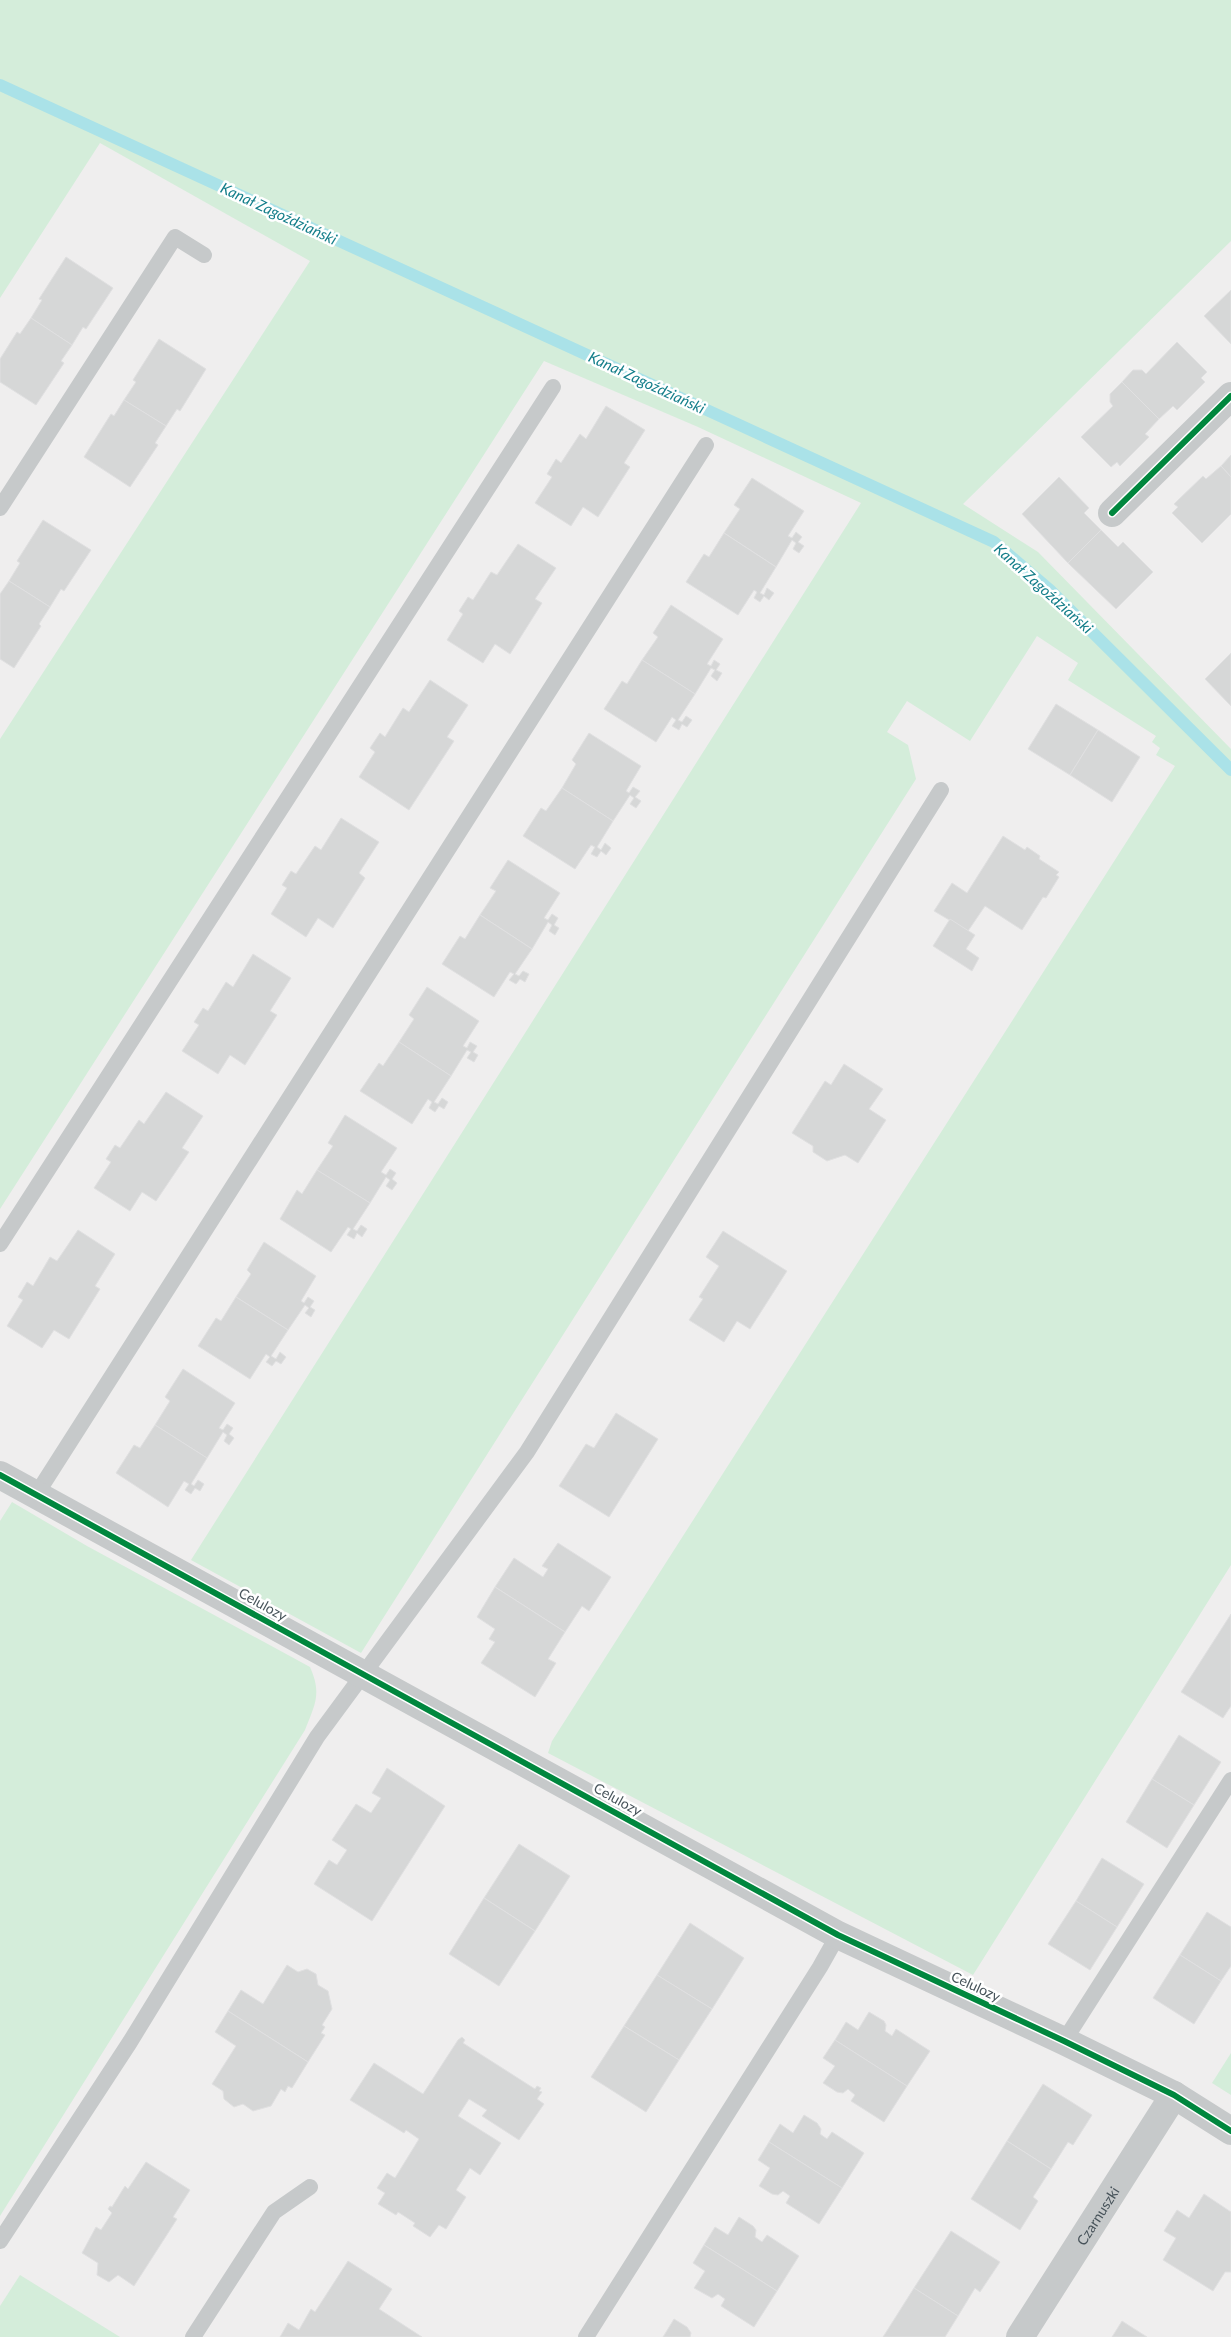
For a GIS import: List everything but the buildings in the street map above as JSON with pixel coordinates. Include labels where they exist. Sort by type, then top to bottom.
[{"type":"street","points":[[1112,513],[1231,396]]},
{"type":"street","name":"Celulozy","points":[[0,1475],[838,1935],[1174,2095],[1231,2132]]},
{"type":"street","name":"Czarnuszki","points":[[1020,2337],[1174,2095]]},
{"type":"lane","points":[[0,508],[175,237],[204,255]]},
{"type":"lane","points":[[0,1244],[553,387]]},
{"type":"lane","points":[[36,1495],[706,445]]},
{"type":"lane","points":[[0,2241],[130,2042],[317,1737],[527,1452],[941,790]]},
{"type":"lane","points":[[1064,2041],[1231,1780]]},
{"type":"lane","points":[[586,2337],[815,1976],[838,1935]]},
{"type":"lane","points":[[193,2337],[274,2212],[310,2187]]},
{"type":"green space","points":[[0,0],[1231,0],[1231,241],[963,504],[1038,552],[1231,749],[1231,1565],[973,1975],[548,1753],[552,1741],[1175,766],[1156,755],[1160,748],[1152,742],[1156,736],[1068,680],[1078,663],[1037,636],[970,741],[907,701],[887,732],[908,745],[916,779],[361,1653],[191,1560],[861,503],[698,427],[544,361],[0,1209],[0,739],[310,261],[100,143],[0,298]]},
{"type":"green space","points":[[12,1502],[87,1546],[310,1667],[316,1685],[316,1699],[305,1730],[0,2216],[0,1521]]},
{"type":"green space","points":[[1231,2053],[1231,2095],[1212,2083]]},
{"type":"green space","points":[[20,2275],[120,2337],[0,2337],[0,2306]]},
{"type":"waterway","name":"Kanał Zagoździański","points":[[0,85],[994,542],[1050,590],[1231,770]]},
{"type":"cycle path","points":[[1112,513],[1231,396]]},
{"type":"cycle path","points":[[0,1475],[838,1935],[1174,2095],[1231,2131]]}]
